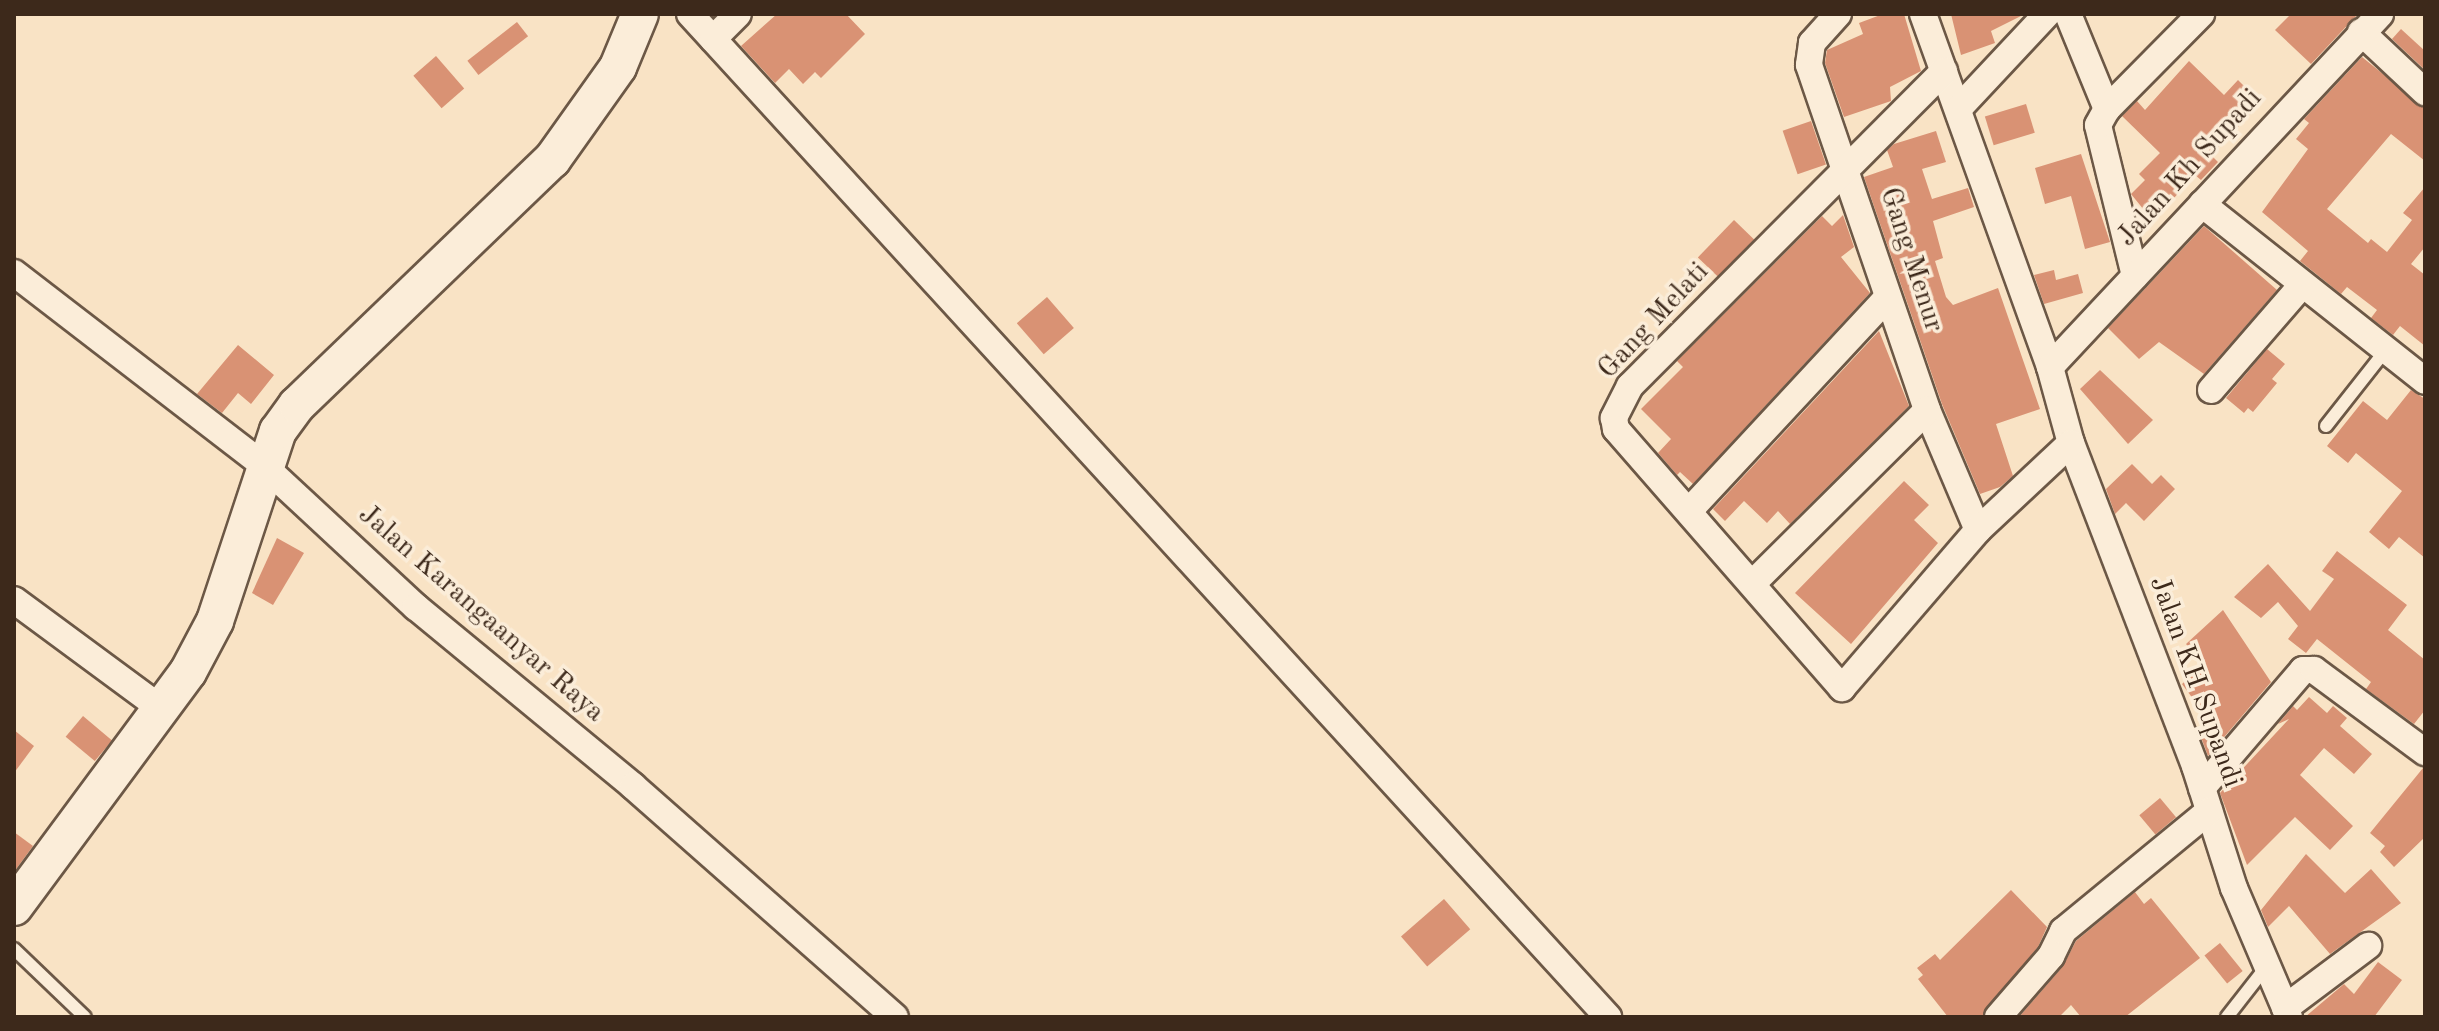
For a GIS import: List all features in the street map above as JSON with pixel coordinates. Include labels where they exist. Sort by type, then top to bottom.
[{"type":"main road","points":[[14,907],[162,709],[215,621],[263,465],[297,405],[552,160],[618,67],[640,14]]},
{"type":"street","points":[[690,14],[1608,1017]]},
{"type":"street","points":[[713,39],[738,14]]},
{"type":"street","name":"Gang Menur","points":[[1838,14],[1809,53],[1927,410],[1978,530]]},
{"type":"street","points":[[1923,14],[2050,367]]},
{"type":"street","points":[[1959,108],[2047,14]]},
{"type":"street","points":[[2068,14],[2107,109]]},
{"type":"street","points":[[2135,276],[2098,125],[2107,109],[2201,14]]},
{"type":"street","points":[[2370,23],[2425,92]]},
{"type":"street","name":"Jalan Kh Supadi","points":[[2050,367],[2370,23]]},
{"type":"street","name":"Gang Melati","points":[[1944,71],[1630,386],[1619,404],[1616,429],[1842,688],[1978,530],[2071,443]]},
{"type":"street","points":[[2202,204],[2425,381]]},
{"type":"street","name":"Jalan Karangaanyar Raya","points":[[14,273],[263,465],[416,607],[633,786],[895,1017]]},
{"type":"street","points":[[2211,390],[2302,285]]},
{"type":"street","points":[[1689,511],[1888,297]]},
{"type":"street","name":"Jalan KH Supandi","points":[[2050,367],[2071,443],[2266,967],[2287,1012]]},
{"type":"street","points":[[1753,583],[1927,410]]},
{"type":"street","points":[[14,600],[162,709]]},
{"type":"street","points":[[1998,1017],[2051,956],[2063,931],[2205,799],[2303,670],[2314,670],[2425,752]]},
{"type":"street","points":[[2287,1012],[2368,946]]},
{"type":"lane","points":[[2326,426],[2385,351]]},
{"type":"lane","points":[[14,949],[85,1017]]},
{"type":"lane","points":[[2227,1017],[2266,967]]},
{"type":"building","points":[[777,14],[846,14],[865,34],[821,78],[815,72],[803,84],[789,69],[775,83],[741,46]]},
{"type":"building","points":[[1883,14],[1904,14],[1921,71],[1890,87],[1891,101],[1844,117],[1825,63],[1827,50],[1863,34],[1859,23]]},
{"type":"building","points":[[1951,14],[2025,14],[1991,31],[1995,43],[1961,55]]},
{"type":"building","points":[[2291,14],[2358,14],[2311,64],[2275,30]]},
{"type":"building","points":[[517,22],[528,36],[478,75],[467,61]]},
{"type":"building","points":[[2401,29],[2425,51],[2425,70],[2392,39]]},
{"type":"building","points":[[436,56],[464,88],[442,108],[413,76]]},
{"type":"building","points":[[2362,57],[2425,108],[2425,161],[2391,134],[2327,209],[2368,243],[2371,239],[2387,252],[2412,220],[2403,213],[2425,187],[2425,247],[2411,264],[2425,275],[2425,346],[2400,326],[2393,335],[2371,318],[2377,310],[2347,287],[2341,294],[2300,261],[2308,251],[2262,212],[2308,149],[2296,139],[2309,123],[2304,119]]},
{"type":"building","points":[[2189,61],[2224,95],[2238,80],[2261,103],[2211,155],[2218,162],[2201,180],[2195,175],[2153,221],[2131,194],[2145,180],[2139,174],[2160,153],[2122,116],[2137,101],[2145,110]]},
{"type":"building","points":[[2026,104],[2035,133],[1994,145],[1985,117]]},
{"type":"building","points":[[1811,121],[1826,164],[1798,174],[1783,131]]},
{"type":"building","points":[[1936,131],[1946,162],[1922,169],[1932,199],[1968,188],[1974,207],[1933,221],[1943,258],[1935,261],[1946,297],[1953,305],[1998,288],[2040,409],[1996,424],[2013,476],[2000,487],[1980,494],[1942,404],[1864,177],[1893,167],[1887,150],[1894,144]]},
{"type":"building","points":[[2081,154],[2110,242],[2085,249],[2071,196],[2045,204],[2035,168]]},
{"type":"building","points":[[1843,215],[1854,247],[1841,257],[1870,293],[1693,484],[1680,472],[1677,475],[1658,453],[1671,439],[1641,409],[1683,367],[1677,361],[1822,216],[1832,226]]},
{"type":"building","points":[[1734,220],[1754,239],[1718,277],[1698,257]]},
{"type":"building","points":[[2204,226],[2277,290],[2204,374],[2159,342],[2139,359],[2108,328]]},
{"type":"building","points":[[2054,270],[2056,280],[2078,274],[2083,293],[2044,304],[2034,275]]},
{"type":"building","points":[[1047,297],[1074,328],[1044,354],[1017,323]]},
{"type":"building","points":[[1879,331],[1909,406],[1790,524],[1778,511],[1767,523],[1744,501],[1725,521],[1713,509]]},
{"type":"building","points":[[238,345],[274,375],[251,404],[238,393],[222,413],[197,394]]},
{"type":"building","points":[[2267,349],[2285,364],[2272,379],[2277,383],[2253,412],[2248,408],[2244,413],[2226,398]]},
{"type":"building","points":[[2100,370],[2153,420],[2128,444],[2080,389]]},
{"type":"building","points":[[2411,390],[2425,399],[2425,558],[2399,537],[2389,549],[2369,532],[2402,491],[2356,453],[2348,463],[2327,446],[2363,401],[2387,420]]},
{"type":"building","points":[[2132,464],[2152,484],[2161,475],[2175,489],[2144,521],[2126,503],[2115,514],[2106,489]]},
{"type":"building","points":[[1904,481],[1929,505],[1914,520],[1938,543],[1851,644],[1795,593]]},
{"type":"building","points":[[277,538],[304,553],[273,605],[252,593]]},
{"type":"building","points":[[2337,551],[2407,605],[2388,630],[2425,660],[2425,710],[2414,724],[2366,689],[2371,682],[2317,639],[2306,653],[2288,639],[2298,626],[2278,602],[2261,618],[2234,597],[2268,564],[2310,611],[2334,579],[2322,571]]},
{"type":"building","points":[[2223,610],[2271,682],[2208,756],[2201,737],[2207,735],[2201,722],[2208,719],[2182,684],[2204,664],[2186,644]]},
{"type":"building","points":[[2309,697],[2327,713],[2333,706],[2347,718],[2340,726],[2372,754],[2354,774],[2324,748],[2300,775],[2353,826],[2330,850],[2295,817],[2247,865],[2220,793],[2289,719],[2278,724],[2293,706],[2297,710]]},
{"type":"building","points":[[83,716],[112,740],[95,761],[66,737]]},
{"type":"building","points":[[14,730],[34,746],[14,773]]},
{"type":"building","points":[[2423,768],[2425,837],[2394,867],[2380,852],[2385,846],[2370,833]]},
{"type":"building","points":[[2160,798],[2176,817],[2155,835],[2139,815]]},
{"type":"building","points":[[14,832],[33,846],[14,872]]},
{"type":"building","points":[[2306,854],[2345,893],[2371,869],[2401,903],[2330,954],[2289,906],[2268,927],[2261,910]]},
{"type":"building","points":[[2011,890],[2047,927],[2038,947],[1982,1017],[1948,1017],[1918,979],[1923,975],[1917,968],[1935,954],[1940,960]]},
{"type":"building","points":[[2135,892],[2144,904],[2151,898],[2200,958],[2125,1017],[2081,1017],[2071,1005],[2059,1017],[2019,1017],[2063,966],[2076,941]]},
{"type":"building","points":[[1444,899],[1470,929],[1427,967],[1401,936]]},
{"type":"building","points":[[2220,943],[2243,971],[2227,984],[2204,956]]},
{"type":"building","points":[[2378,962],[2402,980],[2374,1017],[2305,1017],[2344,984],[2354,994]]}]
